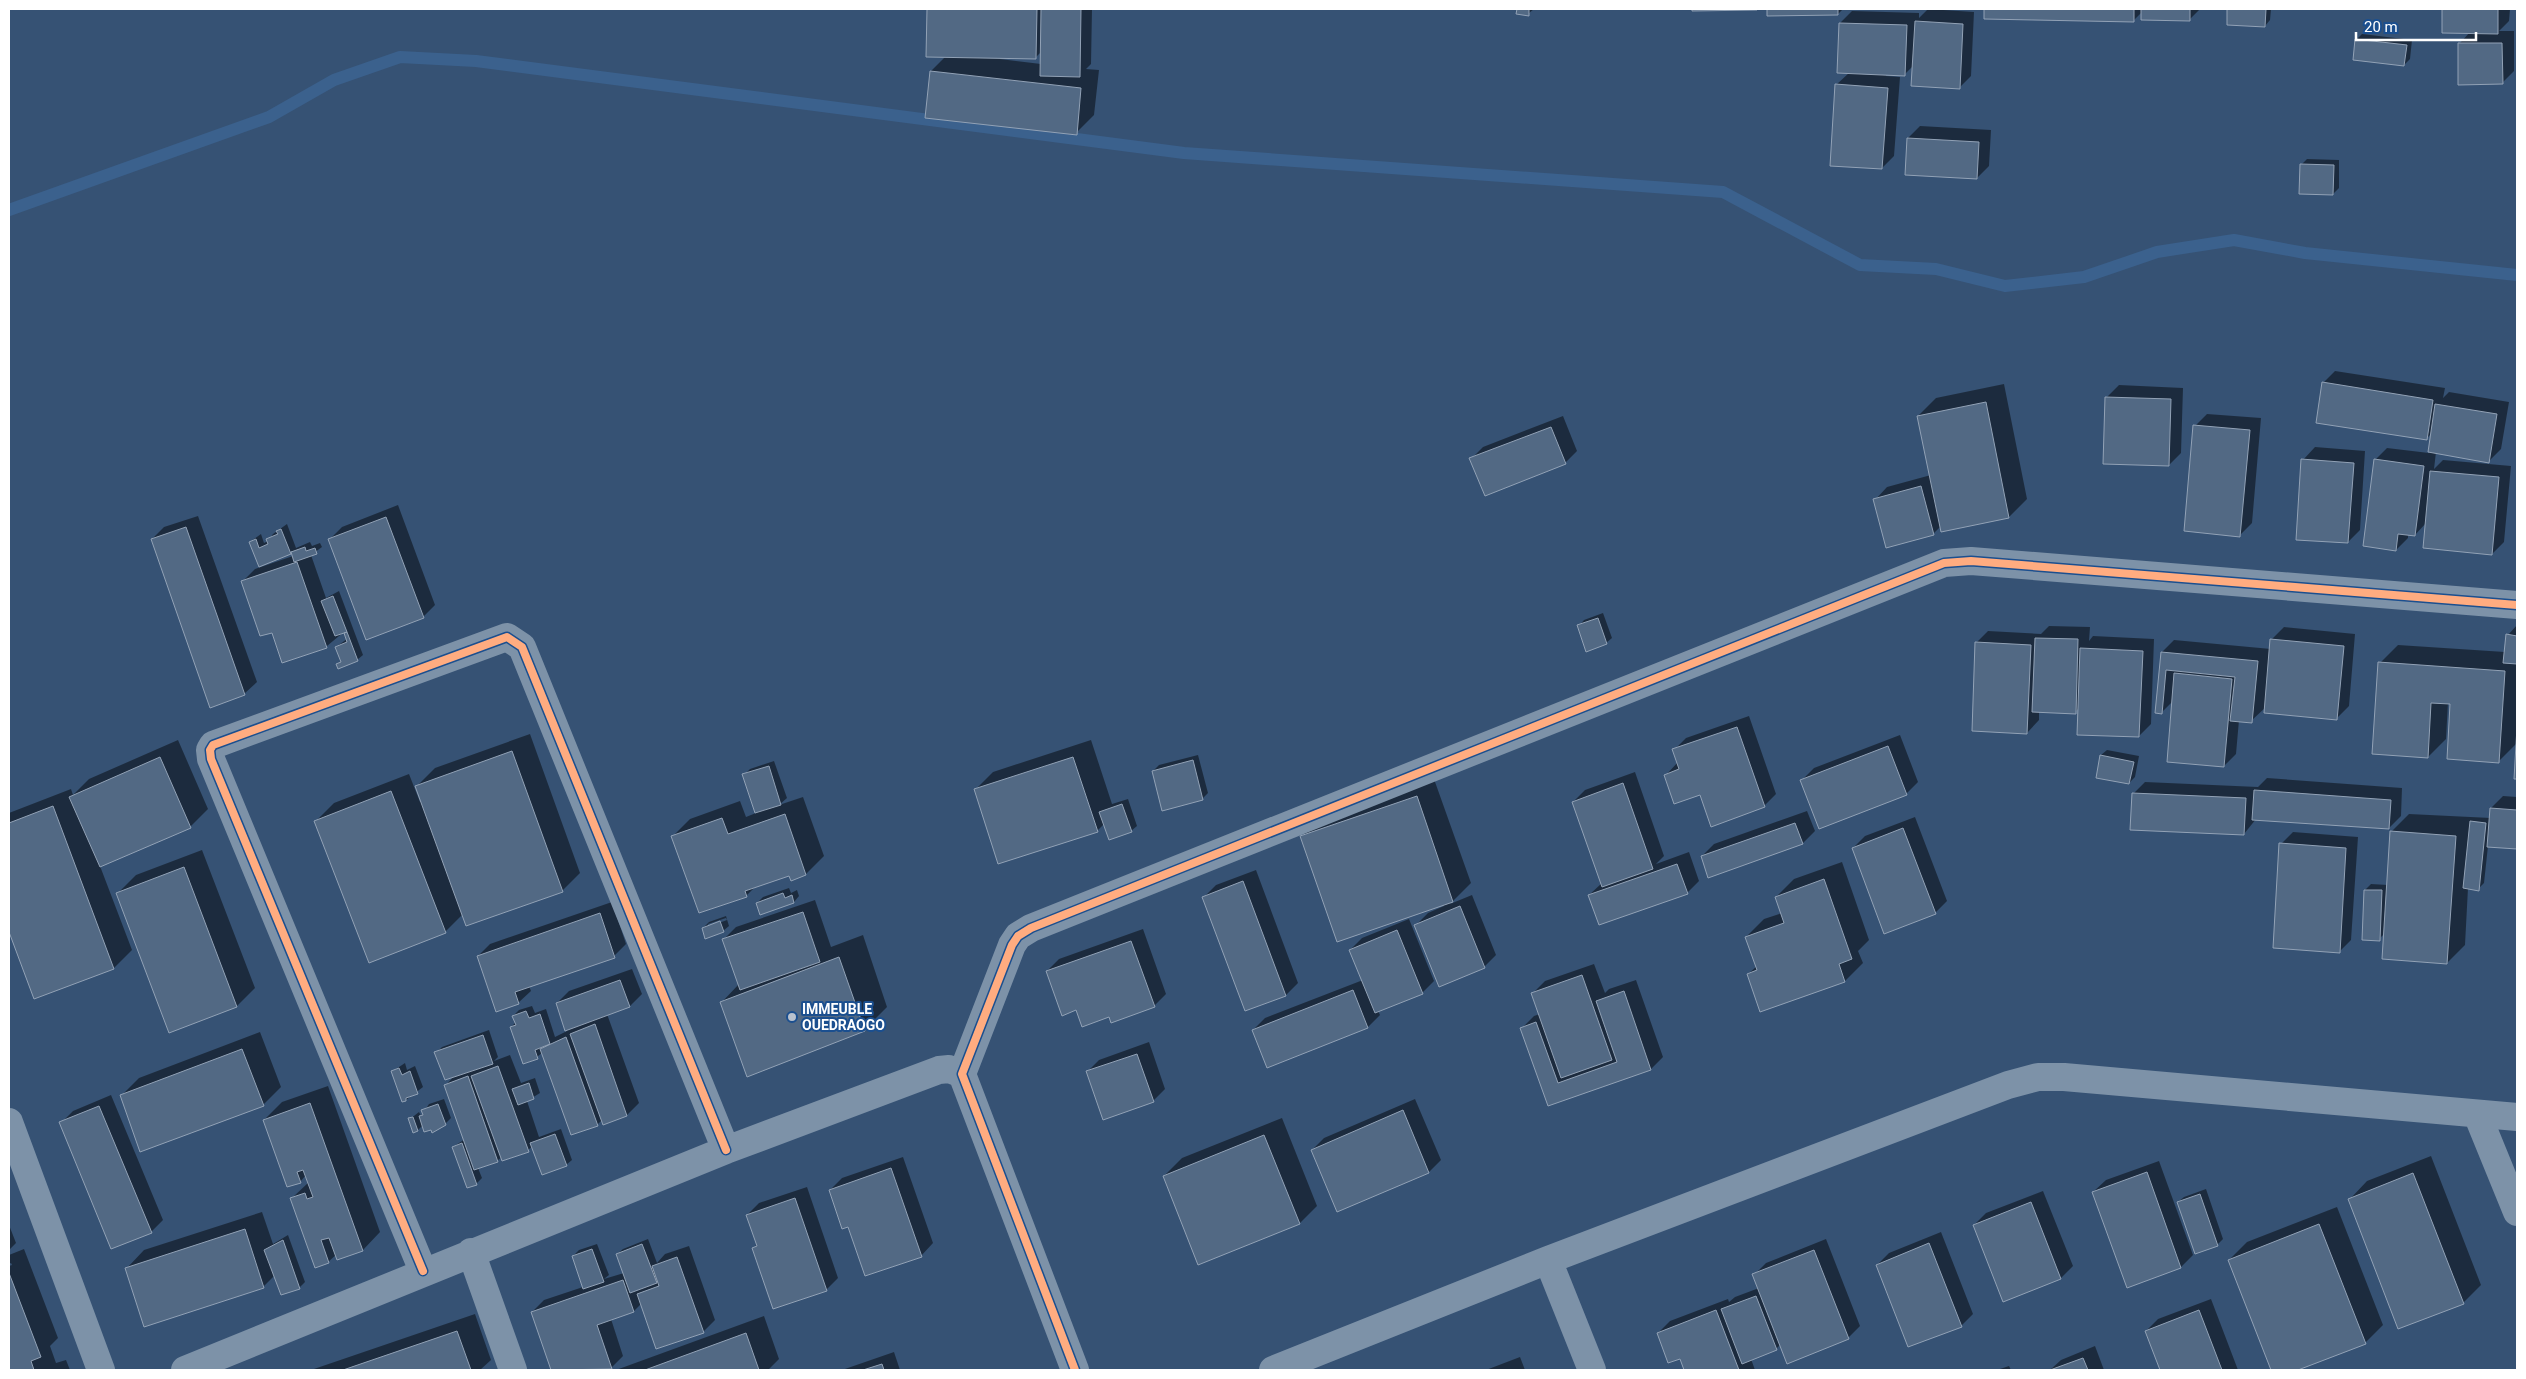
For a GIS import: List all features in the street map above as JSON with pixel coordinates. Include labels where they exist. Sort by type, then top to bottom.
[{"type":"street","points":[[1075,1370],[962,1074],[1012,945],[1018,936],[1031,928],[1944,563],[1971,561],[2517,605]]},
{"type":"street","points":[[423,1272],[211,759],[210,750],[213,745],[507,637],[517,642],[522,647],[726,1150]]},
{"type":"street","points":[[185,1370],[471,1252],[726,1150],[939,1070],[949,1069],[962,1074]]},
{"type":"street","points":[[1273,1370],[1548,1260],[2008,1085],[2038,1077],[2064,1077],[2517,1117]]},
{"type":"street","points":[[2477,1114],[2517,1212]]},
{"type":"street","points":[[9,1122],[101,1370]]},
{"type":"street","points":[[471,1252],[513,1370]]},
{"type":"street","points":[[1548,1260],[1592,1370]]},
{"type":"building","points":[[927,9],[1037,9],[1036,59],[926,57]]},
{"type":"building","points":[[1041,9],[1081,9],[1080,77],[1040,76]]},
{"type":"building","points":[[1517,9],[1529,9],[1529,16],[1516,14]]},
{"type":"building","points":[[1692,9],[1757,9],[1757,10],[1692,11]]},
{"type":"building","points":[[1767,9],[1838,9],[1838,15],[1767,16]]},
{"type":"building","points":[[1984,9],[2134,9],[2134,22],[1984,19]]},
{"type":"building","points":[[2141,9],[2190,9],[2190,21],[2141,20]]},
{"type":"building","points":[[2227,9],[2266,9],[2265,27],[2227,25]]},
{"type":"building","points":[[2442,9],[2498,9],[2498,34],[2442,33]]},
{"type":"building","points":[[1915,21],[1963,24],[1960,89],[1911,86]]},
{"type":"building","points":[[1839,23],[1907,25],[1905,76],[1837,73]]},
{"type":"building","points":[[2355,39],[2407,45],[2404,66],[2353,60]]},
{"type":"building","points":[[2458,43],[2502,43],[2503,84],[2458,85]]},
{"type":"building","points":[[930,71],[1081,88],[1077,135],[925,118]]},
{"type":"building","points":[[1835,84],[1888,88],[1882,169],[1830,166]]},
{"type":"building","points":[[1907,138],[1979,142],[1977,179],[1905,175]]},
{"type":"building","points":[[2300,164],[2334,165],[2333,195],[2299,194]]},
{"type":"building","points":[[2322,382],[2433,400],[2427,440],[2316,423]]},
{"type":"building","points":[[2105,397],[2171,399],[2169,466],[2103,464]]},
{"type":"building","points":[[1986,402],[2009,518],[1941,532],[1917,416]]},
{"type":"building","points":[[2435,404],[2497,414],[2489,463],[2428,452]]},
{"type":"building","points":[[2193,425],[2250,430],[2240,537],[2184,531]]},
{"type":"building","points":[[1551,427],[1566,464],[1485,496],[1469,458]]},
{"type":"building","points":[[2301,459],[2354,463],[2348,543],[2296,540]]},
{"type":"building","points":[[2374,459],[2424,466],[2415,536],[2398,534],[2396,551],[2363,546]]},
{"type":"building","points":[[2430,471],[2499,477],[2492,555],[2423,548]]},
{"type":"building","points":[[1921,486],[1934,535],[1886,548],[1873,499]]},
{"type":"building","points":[[386,517],[424,618],[366,640],[328,539]]},
{"type":"building","points":[[186,527],[245,695],[210,708],[151,539]]},
{"type":"building","points":[[281,529],[291,554],[259,567],[249,542],[256,539],[259,548],[268,544],[266,539],[278,534],[276,531]]},
{"type":"building","points":[[305,547],[306,551],[315,548],[317,554],[294,562],[291,552]]},
{"type":"building","points":[[297,562],[327,648],[282,663],[272,633],[260,636],[241,581]]},
{"type":"building","points":[[333,596],[347,632],[335,636],[321,601]]},
{"type":"building","points":[[1598,618],[1607,644],[1586,652],[1577,625]]},
{"type":"building","points":[[347,632],[358,661],[338,669],[336,664],[341,662],[335,647],[347,642],[344,633]]},
{"type":"building","points":[[2506,634],[2517,636],[2517,664],[2503,663]]},
{"type":"building","points":[[2035,638],[2078,639],[2076,714],[2032,712]]},
{"type":"building","points":[[2270,639],[2344,646],[2337,720],[2264,713]]},
{"type":"building","points":[[1975,642],[2031,645],[2027,734],[1972,731]]},
{"type":"building","points":[[2080,648],[2143,651],[2139,737],[2077,735]]},
{"type":"building","points":[[2161,652],[2258,661],[2252,723],[2230,721],[2235,677],[2166,670],[2162,714],[2155,713]]},
{"type":"building","points":[[2378,662],[2505,671],[2499,763],[2447,759],[2450,704],[2431,703],[2428,758],[2372,754]]},
{"type":"building","points":[[2174,673],[2232,679],[2224,767],[2167,762]]},
{"type":"building","points":[[1737,727],[1765,807],[1711,827],[1700,795],[1674,804],[1664,775],[1679,769],[1672,749]]},
{"type":"building","points":[[2517,727],[2517,779],[2514,779]]},
{"type":"building","points":[[1888,746],[1907,795],[1819,829],[1800,780]]},
{"type":"building","points":[[512,751],[563,892],[466,926],[415,786]]},
{"type":"building","points":[[2100,755],[2134,762],[2129,784],[2096,778]]},
{"type":"building","points":[[160,757],[191,828],[100,867],[69,797]]},
{"type":"building","points":[[1073,757],[1098,832],[998,864],[974,789]]},
{"type":"building","points":[[1193,760],[1203,800],[1162,811],[1152,771]]},
{"type":"building","points":[[769,766],[781,805],[755,813],[742,774]]},
{"type":"building","points":[[1623,783],[1653,869],[1602,887],[1572,802]]},
{"type":"building","points":[[2254,790],[2391,800],[2389,829],[2252,820]]},
{"type":"building","points":[[391,791],[446,933],[369,963],[314,821]]},
{"type":"building","points":[[2132,793],[2246,798],[2244,835],[2130,830]]},
{"type":"building","points":[[1417,796],[1453,902],[1337,942],[1300,836]]},
{"type":"building","points":[[1122,804],[1132,832],[1109,840],[1099,812]]},
{"type":"building","points":[[53,806],[114,969],[34,999],[9,932],[9,823]]},
{"type":"building","points":[[2490,808],[2517,810],[2517,849],[2487,847]]},
{"type":"building","points":[[785,814],[806,875],[791,881],[789,876],[745,891],[747,897],[699,913],[671,836],[722,818],[728,834]]},
{"type":"building","points":[[2470,821],[2486,823],[2479,891],[2463,888]]},
{"type":"building","points":[[1795,823],[1803,844],[1708,878],[1701,856]]},
{"type":"building","points":[[1903,828],[1936,914],[1884,934],[1852,848]]},
{"type":"building","points":[[2390,831],[2456,836],[2447,964],[2382,959]]},
{"type":"building","points":[[2279,843],[2346,848],[2340,953],[2273,948]]},
{"type":"building","points":[[1677,864],[1688,894],[1599,925],[1588,895]]},
{"type":"building","points":[[184,867],[237,1007],[169,1033],[116,893]]},
{"type":"building","points":[[1824,879],[1852,959],[1839,964],[1845,982],[1760,1012],[1747,974],[1757,970],[1745,937],[1784,923],[1775,897]]},
{"type":"building","points":[[1243,881],[1286,996],[1245,1011],[1202,897]]},
{"type":"building","points":[[2364,890],[2382,890],[2380,941],[2362,940]]},
{"type":"building","points":[[783,893],[785,898],[792,895],[794,903],[760,915],[756,903]]},
{"type":"building","points":[[1460,906],[1485,968],[1439,987],[1414,925]]},
{"type":"building","points":[[803,912],[820,962],[740,990],[722,939]]},
{"type":"building","points":[[600,913],[615,958],[515,992],[519,1004],[496,1012],[477,956]]},
{"type":"building","points":[[720,921],[724,932],[705,939],[702,928]]},
{"type":"building","points":[[1397,930],[1423,994],[1375,1013],[1349,950]]},
{"type":"building","points":[[1131,941],[1155,1007],[1111,1023],[1109,1017],[1082,1027],[1076,1010],[1062,1016],[1046,971]]},
{"type":"building","name":"IMMEUBLE OUEDRAOGO","points":[[839,957],[865,1031],[747,1077],[720,1002]]},
{"type":"building","points":[[1582,975],[1612,1060],[1561,1078],[1531,993]]},
{"type":"building","points":[[620,980],[630,1007],[565,1031],[556,1003]]},
{"type":"building","points":[[1353,990],[1368,1028],[1267,1068],[1252,1030]]},
{"type":"building","points":[[1624,991],[1651,1070],[1548,1106],[1520,1028],[1536,1022],[1558,1083],[1617,1062],[1596,1001]]},
{"type":"building","points":[[526,1011],[529,1018],[540,1014],[550,1044],[535,1050],[538,1059],[523,1064],[510,1027],[516,1025],[512,1016]]},
{"type":"building","points":[[595,1024],[627,1116],[603,1125],[570,1034]]},
{"type":"building","points":[[483,1035],[493,1064],[445,1080],[434,1052]]},
{"type":"building","points":[[566,1037],[598,1126],[571,1135],[540,1049]]},
{"type":"building","points":[[242,1049],[264,1106],[140,1152],[120,1095]]},
{"type":"building","points":[[1137,1054],[1154,1102],[1103,1120],[1086,1071]]},
{"type":"building","points":[[498,1066],[529,1152],[502,1161],[471,1076]]},
{"type":"building","points":[[399,1068],[402,1075],[410,1071],[418,1094],[406,1098],[406,1101],[402,1102],[391,1071]]},
{"type":"building","points":[[468,1076],[498,1162],[474,1170],[444,1085]]},
{"type":"building","points":[[529,1083],[534,1099],[518,1105],[512,1089]]},
{"type":"building","points":[[310,1103],[363,1251],[337,1260],[329,1238],[321,1240],[329,1263],[315,1268],[290,1198],[305,1193],[307,1199],[313,1197],[303,1170],[297,1172],[301,1183],[287,1187],[263,1120]]},
{"type":"building","points":[[438,1104],[446,1125],[432,1133],[431,1130],[424,1132],[419,1116],[423,1115],[421,1110]]},
{"type":"building","points":[[99,1106],[152,1233],[111,1249],[59,1122]]},
{"type":"building","points":[[1403,1110],[1429,1173],[1337,1212],[1311,1150]]},
{"type":"building","points":[[413,1117],[418,1131],[413,1133],[408,1118]]},
{"type":"building","points":[[555,1134],[567,1166],[542,1175],[530,1143]]},
{"type":"building","points":[[1264,1135],[1300,1224],[1198,1265],[1163,1176]]},
{"type":"building","points":[[462,1143],[477,1185],[467,1188],[452,1147]]},
{"type":"building","points":[[891,1168],[922,1257],[865,1276],[848,1227],[842,1229],[829,1190]]},
{"type":"building","points":[[2147,1172],[2181,1268],[2127,1288],[2092,1192]]},
{"type":"building","points":[[2413,1173],[2464,1304],[2398,1329],[2348,1199]]},
{"type":"building","points":[[2200,1194],[2218,1246],[2195,1254],[2177,1202]]},
{"type":"building","points":[[795,1198],[827,1291],[773,1309],[752,1248],[757,1246],[746,1215]]},
{"type":"building","points":[[2031,1202],[2061,1279],[2003,1302],[1973,1225]]},
{"type":"building","points":[[2319,1224],[2366,1344],[2298,1370],[2271,1370],[2228,1260]]},
{"type":"building","points":[[245,1229],[264,1288],[144,1327],[125,1268]]},
{"type":"building","points":[[283,1240],[300,1289],[281,1295],[264,1250]]},
{"type":"building","points":[[1929,1243],[1962,1327],[1908,1347],[1876,1265]]},
{"type":"building","points":[[642,1244],[657,1283],[630,1293],[616,1254]]},
{"type":"building","points":[[592,1249],[604,1282],[583,1289],[572,1256]]},
{"type":"building","points":[[1814,1250],[1849,1339],[1787,1364],[1752,1274]]},
{"type":"building","points":[[677,1257],[704,1333],[656,1349],[637,1294],[659,1286],[652,1266]]},
{"type":"building","points":[[9,1273],[41,1357],[31,1361],[34,1370],[9,1370]]},
{"type":"building","points":[[623,1280],[634,1312],[597,1325],[612,1369],[551,1370],[531,1312]]},
{"type":"building","points":[[1756,1296],[1777,1350],[1742,1364],[1721,1309]]},
{"type":"building","points":[[1716,1310],[1739,1370],[1684,1370],[1680,1359],[1668,1363],[1657,1333]]},
{"type":"building","points":[[2199,1310],[2222,1370],[2160,1370],[2145,1331]]},
{"type":"building","points":[[457,1331],[471,1370],[343,1370]]},
{"type":"building","points":[[746,1333],[759,1370],[645,1370]]},
{"type":"building","points":[[2083,1358],[2088,1370],[2050,1370]]},
{"type":"building","points":[[882,1364],[884,1370],[863,1370]]},
{"type":"waterway","points":[[9,210],[269,117],[334,80],[400,57],[476,61],[1184,153],[1723,192],[1860,265],[1936,269],[2005,286],[2084,277],[2157,252],[2234,240],[2305,253],[2517,275]]},
{"type":"cycle path","points":[[1075,1370],[962,1074],[1012,945],[1018,936],[1031,928],[1944,563],[1971,561],[2517,605]]},
{"type":"cycle path","points":[[423,1271],[211,759],[210,750],[213,745],[507,637],[522,647],[726,1150]]},
{"type":"place","name":"IMMEUBLE OUEDRAOGO","points":[[792,1017]]}]
